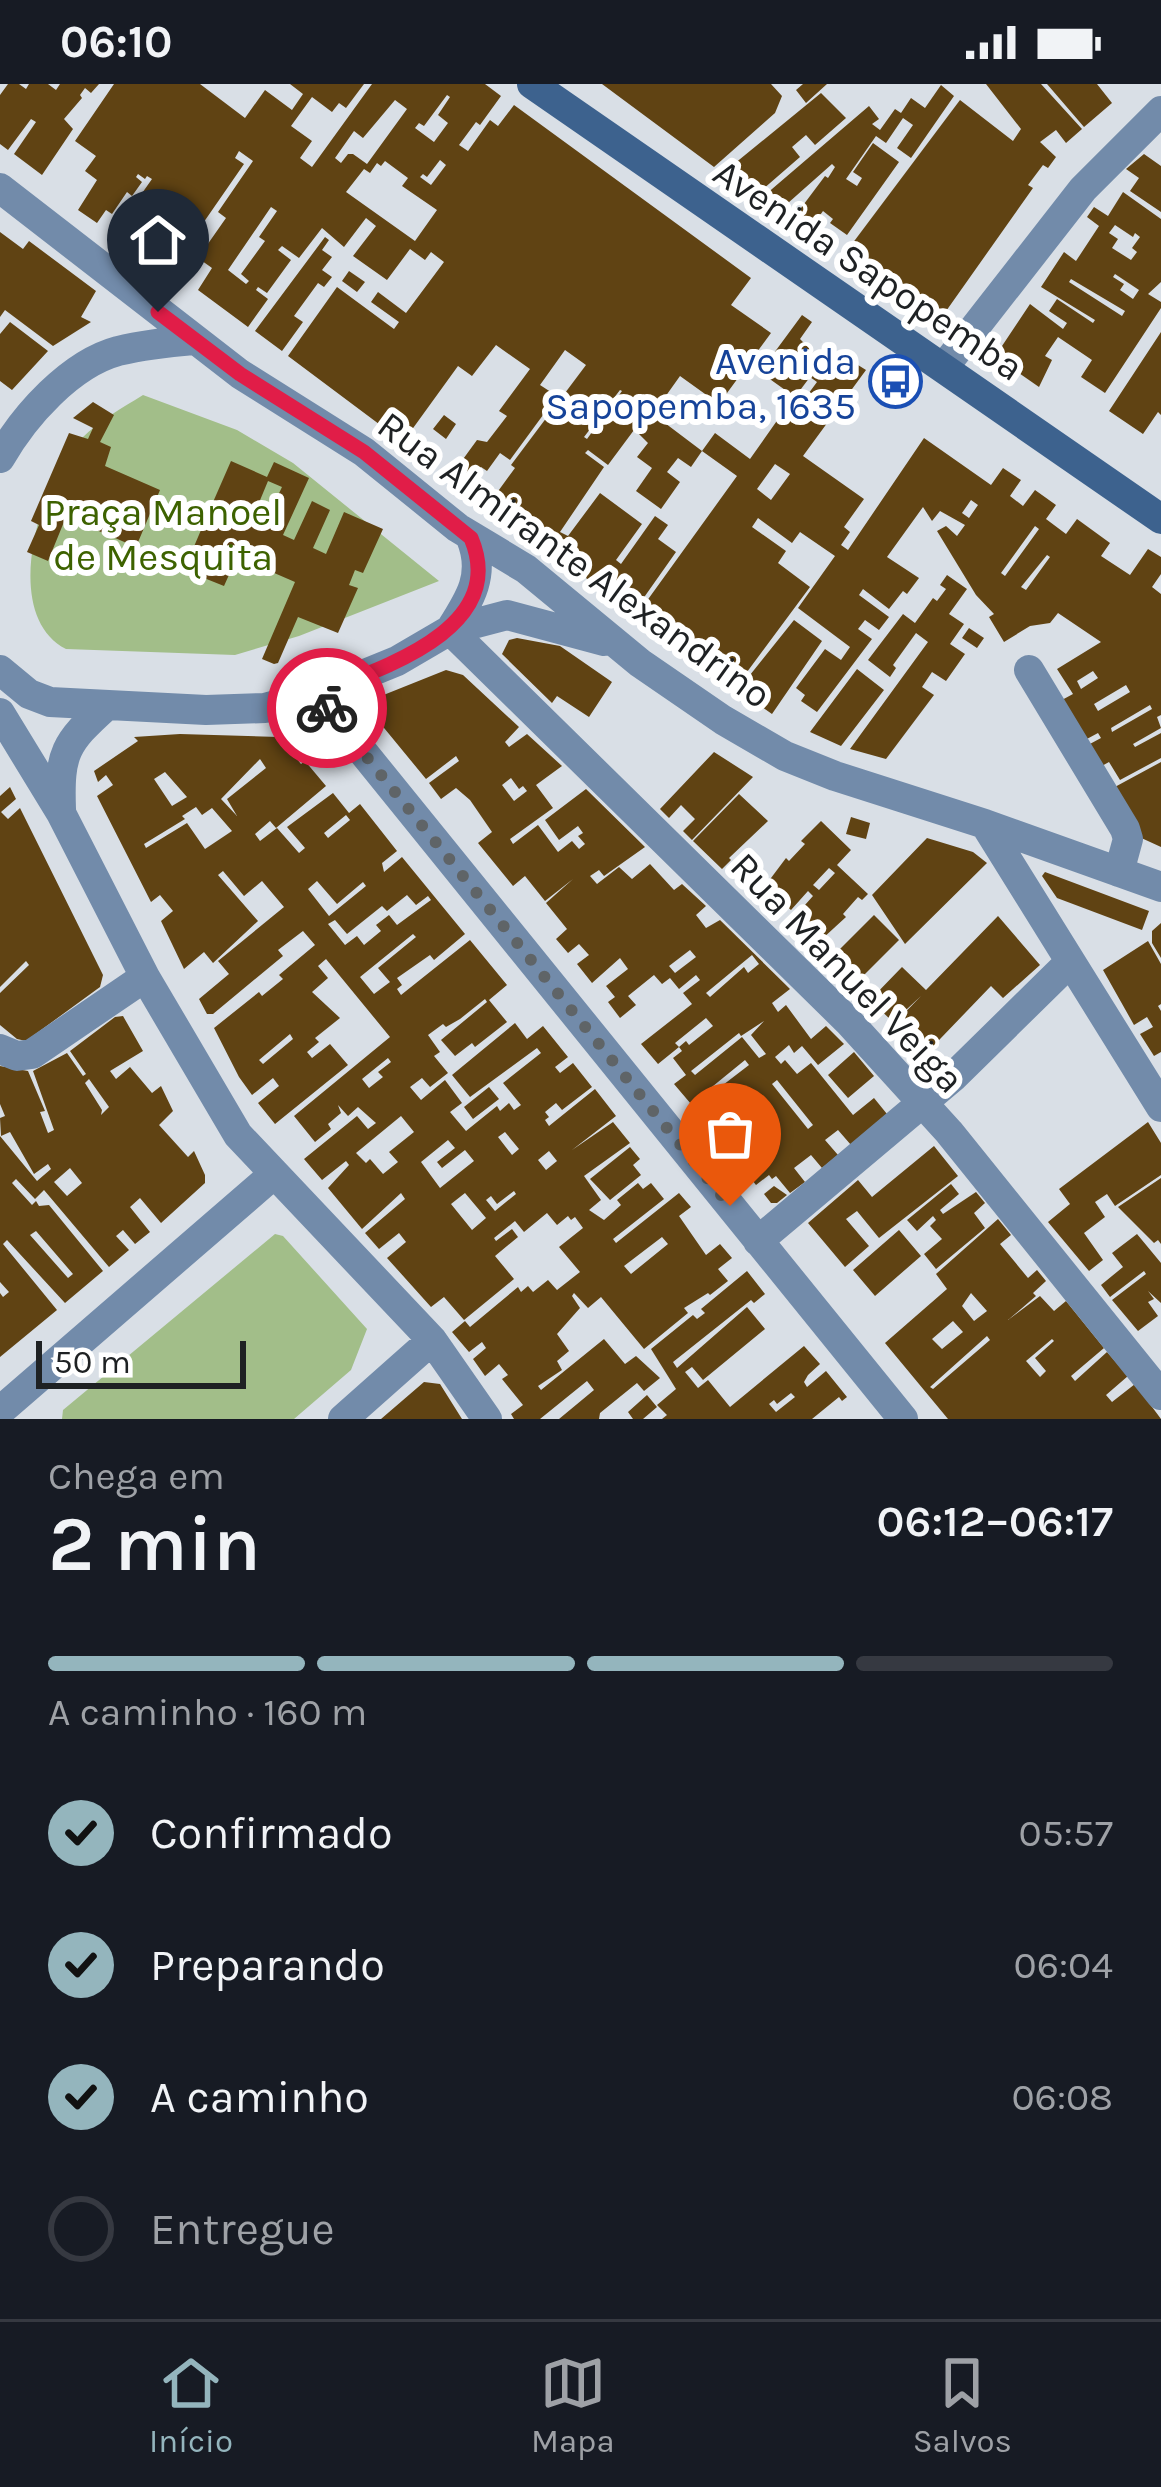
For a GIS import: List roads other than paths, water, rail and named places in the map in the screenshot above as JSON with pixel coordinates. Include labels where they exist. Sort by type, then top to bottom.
[{"type":"main road","name":"Avenida Sapopemba","points":[[532,84],[1161,519]]},
{"type":"street","points":[[944,367],[1083,189],[1161,111]]},
{"type":"street","name":"Rua Almirante Alexandrino","points":[[0,188],[240,374],[364,452],[471,538],[526,569],[616,644],[723,721],[785,757],[1161,887]]},
{"type":"street","points":[[0,458],[40,405],[77,372],[113,352],[194,340]]},
{"type":"street","points":[[450,630],[470,599],[477,576],[479,556],[471,538]]},
{"type":"street","points":[[0,670],[29,694],[50,702],[206,710],[265,708],[397,662],[450,630],[507,615],[616,644]]},
{"type":"street","name":"Rua Manuel Veiga","points":[[450,630],[805,977],[923,1103],[1161,1395]]},
{"type":"street","points":[[1029,670],[1125,830],[1128,839],[1119,872]]},
{"type":"street","points":[[316,694],[903,1419]]},
{"type":"street","points":[[61,813],[60,766],[65,749],[76,732],[106,706]]},
{"type":"street","points":[[0,713],[61,813],[145,977],[227,1118],[432,1340],[488,1419]]},
{"type":"street","points":[[985,824],[1161,1108]]},
{"type":"street","points":[[758,1241],[923,1103],[1070,962]]},
{"type":"street","points":[[0,1049],[16,1056],[32,1054],[145,977]]},
{"type":"street","points":[[0,1411],[274,1174]]},
{"type":"street","points":[[343,1419],[432,1340]]},
{"type":"place","name":"Avenida Sapopemba, 1635","points":[[895,382]]},
{"type":"park label","name":"Praça Manoel de Mesquita","points":[[163,534]]}]
